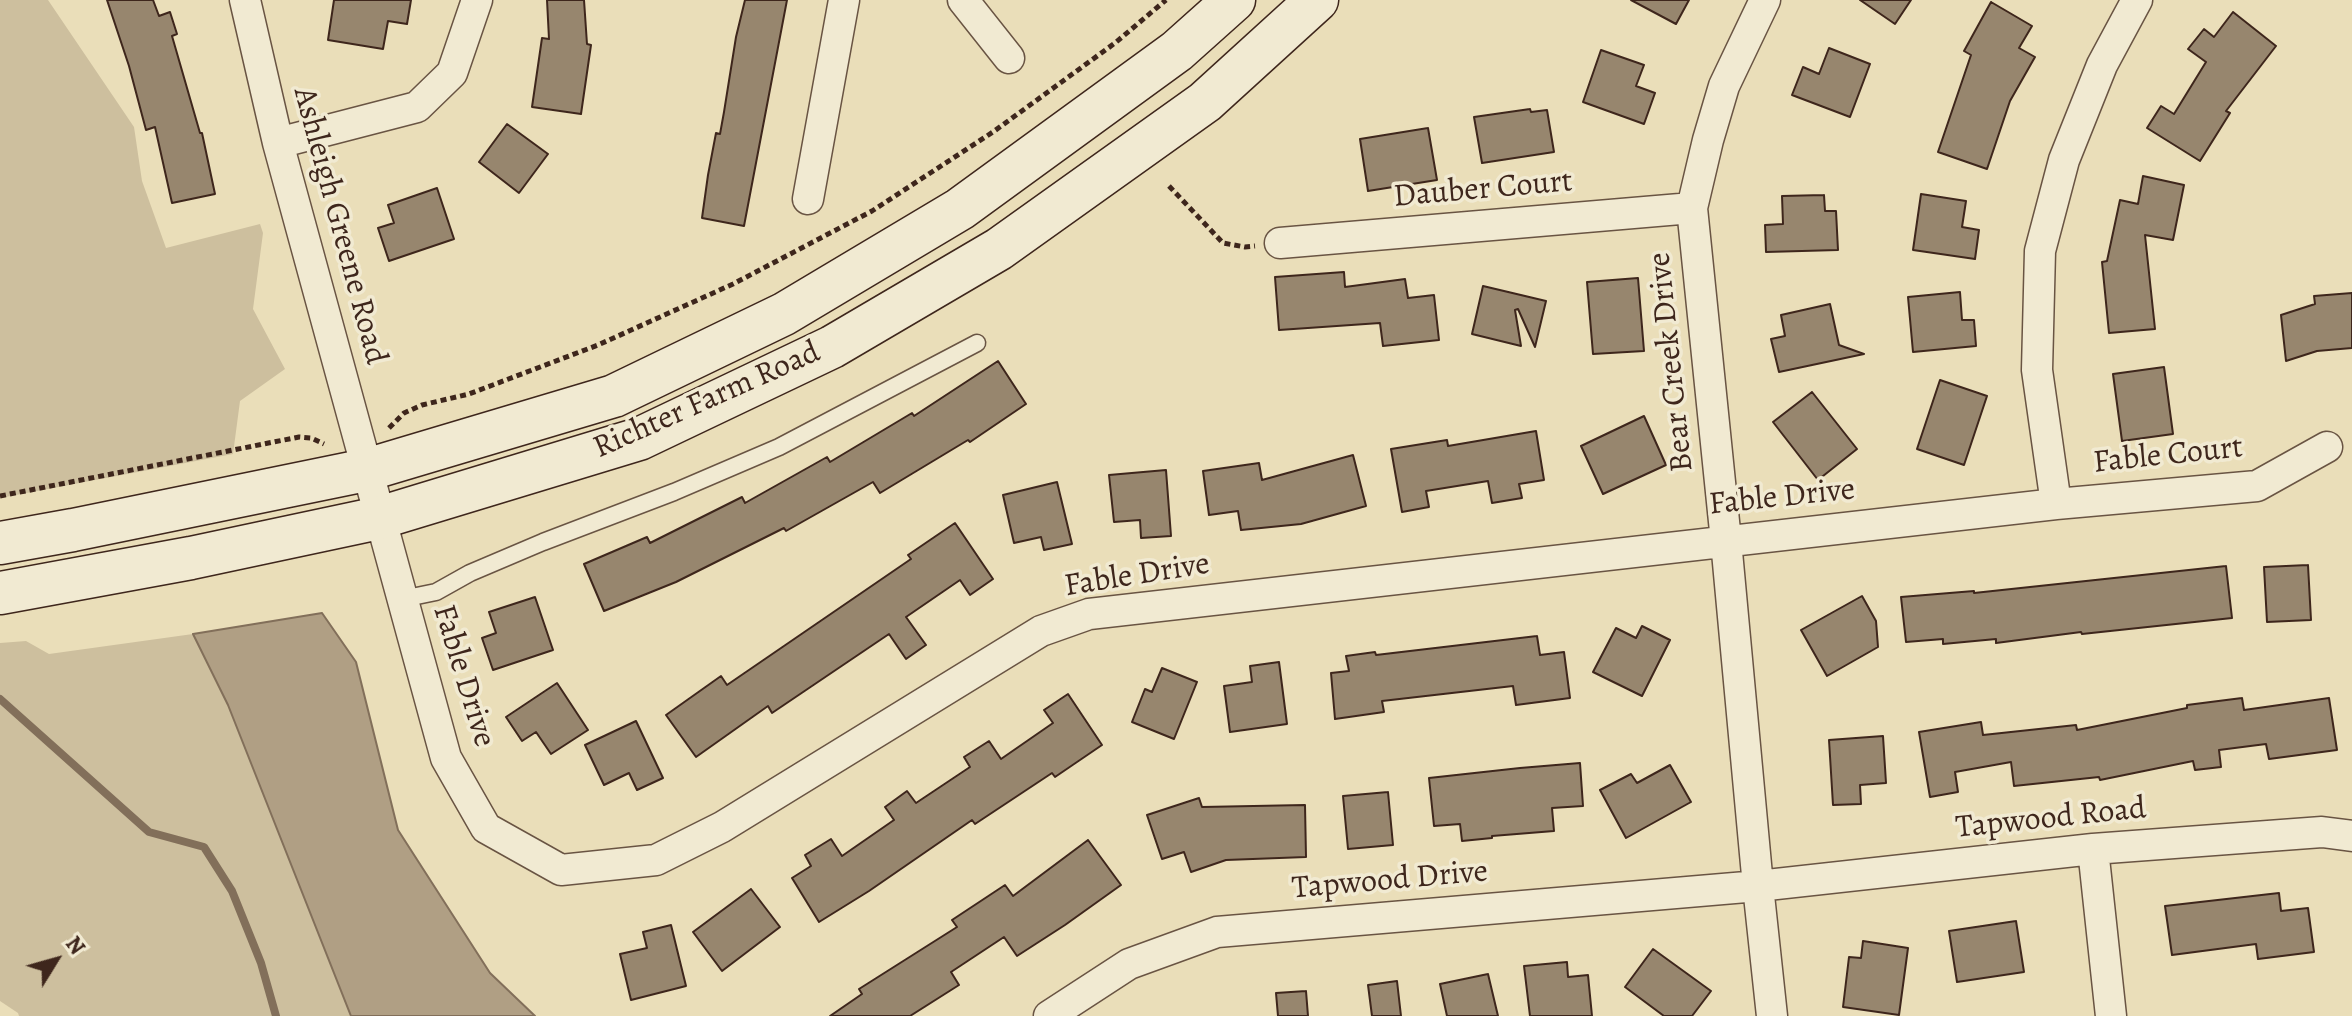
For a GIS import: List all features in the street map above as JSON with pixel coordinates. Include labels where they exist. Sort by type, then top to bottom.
[{"type":"main road","name":"Richter Farm Road","points":[[0,543],[73,530],[614,396],[784,314],[960,209],[1177,51],[1234,0]]},
{"type":"main road","name":"Richter Farm Road","points":[[0,593],[191,558],[379,518],[639,439],[832,347],[999,249],[1205,102],[1317,0]]},
{"type":"street","name":"Ashleigh Greene Road","points":[[245,0],[278,143],[379,518]]},
{"type":"street","points":[[278,143],[417,107],[452,73],[477,0]]},
{"type":"street","points":[[808,199],[844,0]]},
{"type":"street","points":[[963,0],[1009,58]]},
{"type":"street","name":"Bear Creek Drive","points":[[1765,0],[1724,86],[1692,208],[1772,1016]]},
{"type":"street","points":[[2056,504],[2037,370],[2040,251],[2064,160],[2102,65],[2137,0]]},
{"type":"street","name":"Dauber Court","points":[[1280,243],[1692,208]]},
{"type":"street","name":"Fable Court","points":[[2056,504],[2257,486],[2327,447]]},
{"type":"street","name":"Fable Drive","points":[[379,518],[446,758],[486,828],[561,870],[656,860],[722,827],[1041,631],[1089,614],[2056,504]]},
{"type":"street","name":"Tapwood Road","points":[[1758,886],[2093,849],[2322,832],[2352,836]]},
{"type":"street","points":[[2093,849],[2111,1016]]},
{"type":"street","name":"Tapwood Drive","points":[[1049,1016],[1129,964],[1217,932],[1758,886]]},
{"type":"lane","points":[[402,599],[436,592],[470,573],[543,542],[674,492],[779,447],[977,343]]},
{"type":"path","points":[[0,496],[299,437],[311,438],[363,456],[404,413],[422,405],[469,394],[625,333],[733,284],[872,211],[993,132],[1115,43],[1166,0]]},
{"type":"path","points":[[1169,186],[1223,243],[1245,247],[1280,243]]},
{"type":"shaded area","points":[[0,0],[48,0],[134,127],[142,181],[166,248],[260,224],[263,233],[253,309],[285,369],[240,401],[233,454],[0,498]]},
{"type":"shaded area","points":[[322,613],[356,662],[398,830],[490,973],[535,1016],[351,1016],[228,705],[193,634]]},
{"type":"shaded area","points":[[193,634],[228,705],[351,1016],[19,1016],[0,1001],[0,643],[26,641],[49,654]]},
{"type":"building","points":[[107,0],[153,0],[159,16],[170,12],[177,34],[172,36],[202,133],[215,194],[172,203],[155,127],[146,130]]},
{"type":"building","points":[[334,0],[411,0],[407,24],[388,21],[383,49],[328,40]]},
{"type":"building","points":[[547,0],[584,0],[587,44],[591,45],[581,114],[532,107],[542,38],[549,39]]},
{"type":"building","points":[[745,0],[787,0],[744,226],[702,218],[716,133],[720,134]]},
{"type":"building","points":[[1631,0],[1689,0],[1676,24]]},
{"type":"building","points":[[1860,0],[1911,0],[1895,24]]},
{"type":"building","points":[[1991,2],[2032,26],[2019,48],[2035,57],[2010,101],[1987,169],[1938,152],[1971,55],[1964,51]]},
{"type":"building","points":[[2233,12],[2276,46],[2226,111],[2230,113],[2200,161],[2147,128],[2161,106],[2174,114],[2206,62],[2188,49],[2204,29],[2214,37]]},
{"type":"building","points":[[1829,48],[1870,64],[1850,117],[1792,95],[1803,67],[1819,74]]},
{"type":"building","points":[[1601,50],[1644,65],[1636,86],[1655,93],[1644,124],[1583,102]]},
{"type":"building","points":[[1530,109],[1531,112],[1547,110],[1554,152],[1482,163],[1474,117]]},
{"type":"building","points":[[507,124],[548,154],[519,193],[479,162]]},
{"type":"building","points":[[1428,128],[1437,180],[1368,191],[1360,139]]},
{"type":"building","points":[[2143,176],[2184,185],[2173,240],[2145,235],[2155,329],[2109,333],[2102,262],[2107,261],[2120,200],[2138,204]]},
{"type":"building","points":[[437,188],[454,239],[389,261],[378,228],[394,223],[388,205]]},
{"type":"building","points":[[1921,194],[1966,201],[1962,227],[1979,230],[1975,259],[1913,250]]},
{"type":"building","points":[[1824,195],[1825,211],[1836,211],[1838,250],[1766,252],[1765,225],[1783,224],[1782,196]]},
{"type":"building","points":[[1344,272],[1345,287],[1405,279],[1408,298],[1434,295],[1439,340],[1383,346],[1380,323],[1279,330],[1275,277]]},
{"type":"building","points":[[1638,278],[1644,351],[1593,354],[1587,282]]},
{"type":"building","points":[[1483,286],[1546,301],[1535,347],[1518,309],[1515,310],[1521,346],[1472,334]]},
{"type":"building","points":[[1960,292],[1962,320],[1974,320],[1976,346],[1913,352],[1908,297]]},
{"type":"building","points":[[2352,293],[2352,348],[2317,351],[2286,361],[2281,315],[2315,304],[2314,296]]},
{"type":"building","points":[[1830,304],[1839,345],[1864,354],[1779,372],[1771,339],[1785,336],[1781,315]]},
{"type":"building","points":[[998,361],[1026,404],[970,442],[968,440],[880,493],[873,482],[786,531],[784,528],[676,582],[604,611],[584,564],[647,537],[650,543],[742,497],[745,503],[827,457],[830,462],[912,413],[914,416]]},
{"type":"building","points":[[2164,367],[2173,434],[2122,441],[2113,374]]},
{"type":"building","points":[[1940,380],[1987,396],[1964,465],[1917,449]]},
{"type":"building","points":[[1812,392],[1857,449],[1818,480],[1773,422]]},
{"type":"building","points":[[1644,416],[1666,465],[1603,494],[1581,446]]},
{"type":"building","points":[[1536,431],[1544,480],[1519,484],[1522,498],[1492,503],[1488,481],[1426,491],[1429,507],[1402,512],[1391,449],[1447,440],[1448,446]]},
{"type":"building","points":[[1353,455],[1366,506],[1301,524],[1241,530],[1238,511],[1209,515],[1203,471],[1259,463],[1262,480]]},
{"type":"building","points":[[1166,470],[1171,536],[1141,538],[1140,520],[1114,522],[1109,475]]},
{"type":"building","points":[[1057,482],[1072,544],[1044,550],[1041,537],[1014,543],[1003,495]]},
{"type":"building","points":[[955,523],[993,579],[970,595],[960,580],[906,617],[926,645],[906,659],[889,634],[772,713],[768,706],[696,757],[666,715],[721,676],[727,685],[911,559],[908,555]]},
{"type":"building","points":[[2308,565],[2311,620],[2267,622],[2264,567]]},
{"type":"building","points":[[2226,566],[2232,618],[1996,643],[1996,639],[1943,644],[1943,639],[1906,642],[1901,597],[1974,593]]},
{"type":"building","points":[[1862,596],[1876,621],[1878,647],[1827,676],[1801,630]]},
{"type":"building","points":[[535,597],[553,650],[493,670],[482,638],[496,633],[489,612]]},
{"type":"building","points":[[1642,626],[1670,640],[1642,696],[1593,672],[1616,628],[1636,638]]},
{"type":"building","points":[[1537,636],[1540,655],[1564,652],[1570,698],[1516,705],[1513,686],[1382,701],[1384,712],[1335,719],[1331,673],[1349,671],[1346,656]]},
{"type":"building","points":[[1279,662],[1287,724],[1230,732],[1224,686],[1252,682],[1250,666]]},
{"type":"building","points":[[1162,668],[1197,682],[1174,739],[1132,722],[1145,689],[1152,692]]},
{"type":"building","points":[[557,683],[588,730],[551,754],[536,732],[522,741],[506,717]]},
{"type":"building","points":[[1068,694],[1102,745],[1055,777],[1052,773],[975,824],[972,820],[819,922],[792,878],[811,866],[805,855],[831,839],[842,856],[894,820],[885,807],[907,791],[916,803],[970,767],[964,757],[989,741],[1001,759],[1053,723],[1044,710]]},
{"type":"building","points":[[2242,698],[2244,710],[2329,698],[2337,750],[2269,759],[2266,744],[2219,750],[2221,767],[2195,770],[2193,761],[2100,780],[2099,777],[2014,786],[2011,762],[1955,772],[1958,792],[1930,797],[1919,732],[1981,722],[1983,735],[2076,725],[2077,730],[2187,708],[2187,705]]},
{"type":"building","points":[[636,721],[663,778],[637,790],[629,773],[604,785],[585,745]]},
{"type":"building","points":[[1883,736],[1886,783],[1860,785],[1861,804],[1833,805],[1829,740]]},
{"type":"building","points":[[1580,763],[1583,806],[1552,808],[1554,831],[1462,841],[1460,824],[1434,826],[1429,778]]},
{"type":"building","points":[[1670,765],[1691,802],[1626,838],[1600,790],[1631,774],[1637,783]]},
{"type":"building","points":[[1388,792],[1393,845],[1348,849],[1343,796]]},
{"type":"building","points":[[1199,798],[1202,807],[1305,805],[1306,857],[1226,860],[1191,872],[1184,852],[1162,859],[1147,815]]},
{"type":"building","points":[[1088,840],[1121,885],[1065,925],[1017,956],[1004,937],[951,972],[959,985],[910,1016],[830,1016],[862,994],[859,989],[957,927],[952,920],[1005,885],[1013,896]]},
{"type":"building","points":[[751,889],[780,927],[722,971],[693,932]]},
{"type":"building","points":[[2279,893],[2281,911],[2308,908],[2314,952],[2258,959],[2256,944],[2172,955],[2165,906]]},
{"type":"building","points":[[2016,921],[2024,972],[1957,982],[1949,931]]},
{"type":"building","points":[[671,925],[686,986],[631,1000],[620,954],[647,948],[643,932]]},
{"type":"building","points":[[1863,941],[1908,948],[1899,1015],[1843,1007],[1849,957],[1861,958]]},
{"type":"building","points":[[1653,949],[1711,991],[1692,1016],[1664,1016],[1625,987]]},
{"type":"building","points":[[1567,962],[1568,977],[1588,975],[1592,1016],[1530,1016],[1524,966]]},
{"type":"building","points":[[1488,974],[1498,1016],[1447,1016],[1440,984]]},
{"type":"building","points":[[1397,981],[1401,1016],[1372,1016],[1368,985]]},
{"type":"building","points":[[1306,991],[1308,1016],[1278,1016],[1276,993]]},
{"type":"waterway","points":[[0,699],[149,832],[204,847],[232,891],[261,963],[276,1016]]}]
